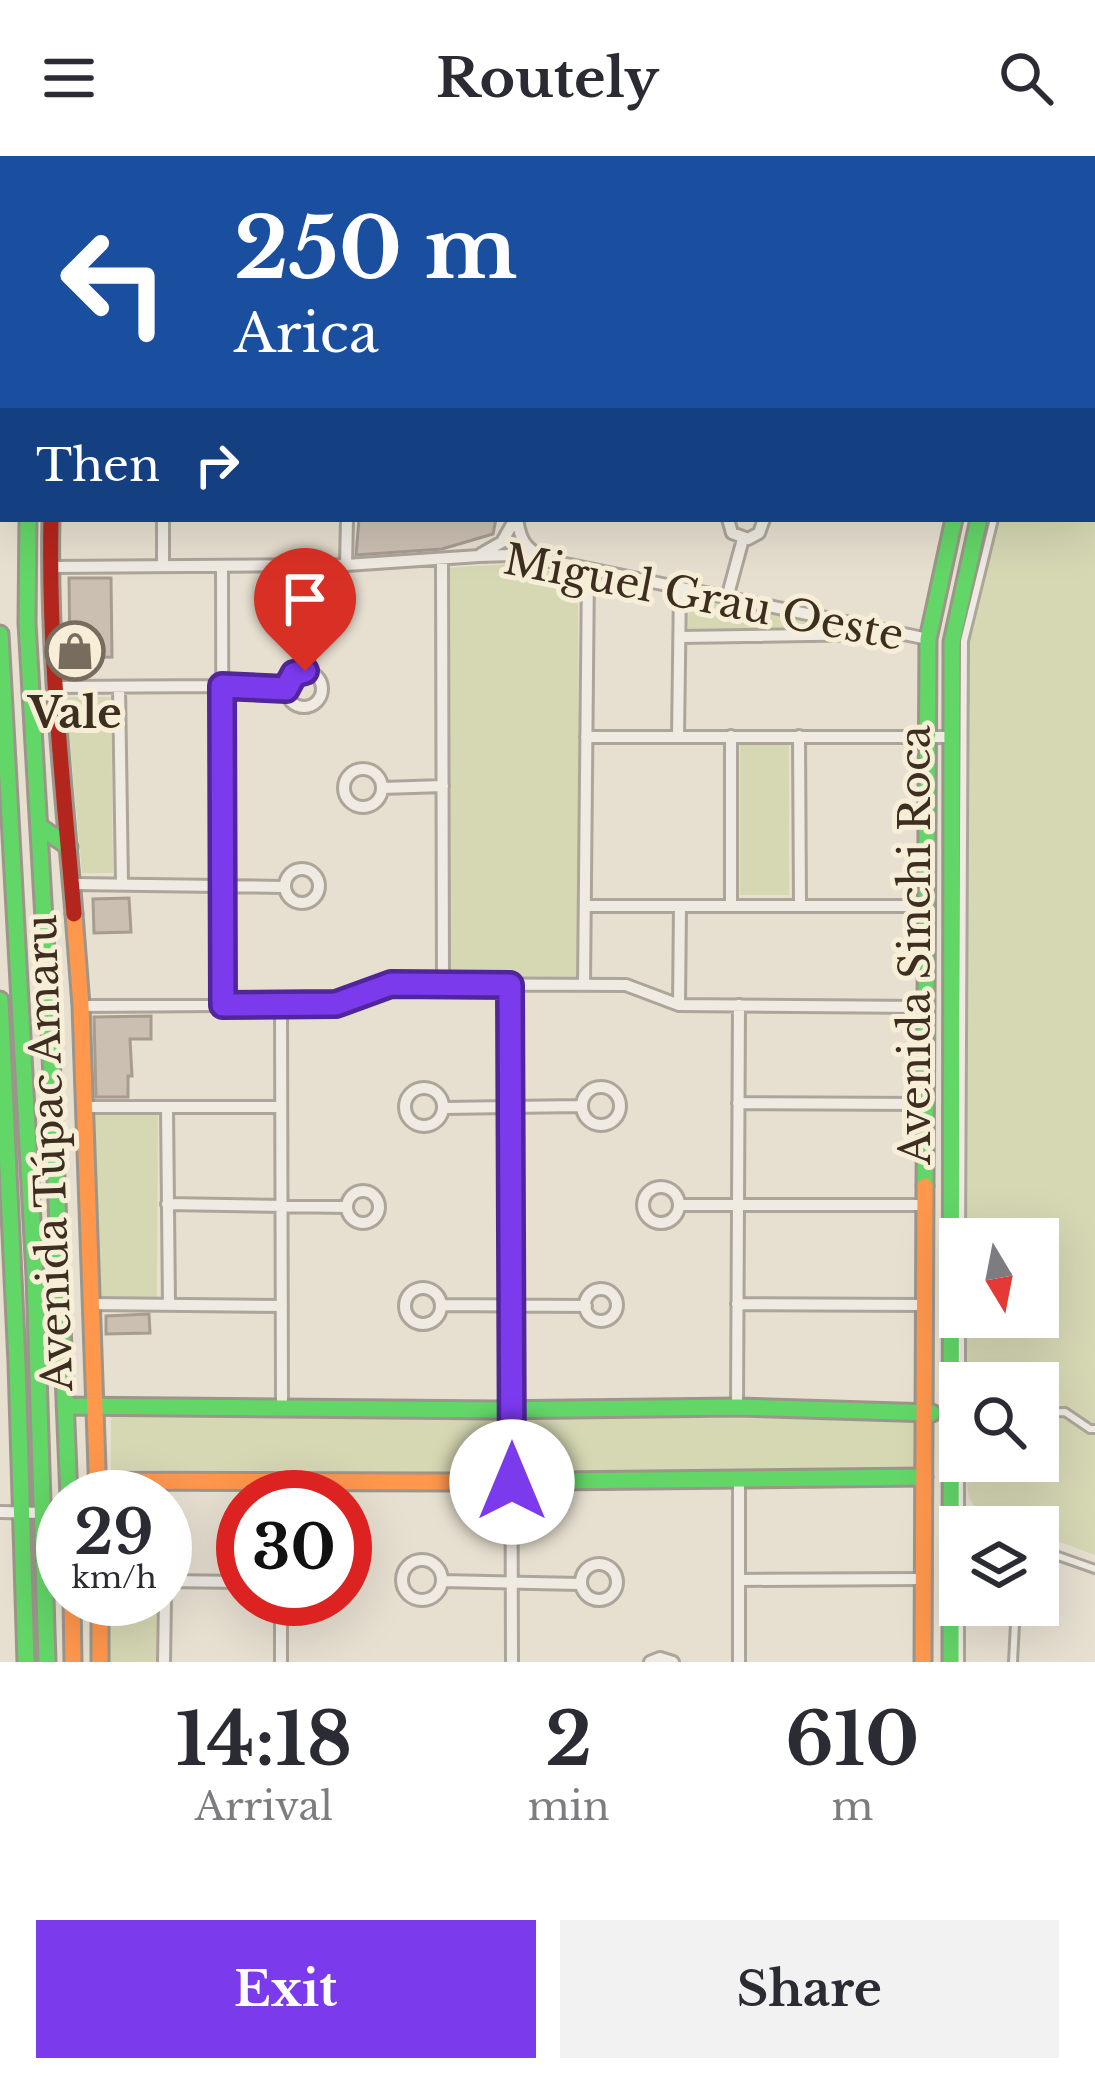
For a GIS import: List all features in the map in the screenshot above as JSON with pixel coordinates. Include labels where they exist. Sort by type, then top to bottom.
[{"type":"main road","name":"Avenida Túpac Amaru","points":[[28,522],[27,623],[52,1063],[67,1470]]},
{"type":"main road","name":"Avenida Túpac Amaru","points":[[51,522],[55,687],[81,1006],[98,1470]]},
{"type":"main road","name":"Avenida Sinchi Roca","points":[[923,1662],[925,735],[928,639],[953,522]]},
{"type":"main road","name":"Avenida Sinchi Roca","points":[[956,1362],[952,641],[978,522]]},
{"type":"main road","name":"Avenida Túpac Amaru","points":[[0,634],[5,819],[24,1044],[42,1470]]},
{"type":"main road","points":[[38,822],[69,847]]},
{"type":"main road","name":"Avenida Túpac Amaru","points":[[0,1000],[8,1362],[22,1513],[26,1662]]},
{"type":"main road","points":[[1,1045],[51,1042]]},
{"type":"main road","points":[[1,1065],[52,1063]]},
{"type":"main road","points":[[65,1406],[737,1407],[939,1413]]},
{"type":"main road","points":[[372,1486],[925,1477]]},
{"type":"main road","points":[[924,1526],[939,1526]]},
{"type":"main road","name":"Avenida Túpac Amaru","points":[[46,1626],[47,1662]]},
{"type":"main road","points":[[72,1626],[73,1662]]},
{"type":"main road","points":[[100,1626],[100,1662]]},
{"type":"main road","name":"Avenida Sinchi Roca","points":[[951,1662],[952,1626]]},
{"type":"street","points":[[163,522],[163,566]]},
{"type":"street","points":[[346,522],[346,565]]},
{"type":"street","points":[[478,556],[502,542],[514,522]]},
{"type":"street","points":[[517,522],[525,545],[556,562]]},
{"type":"street","points":[[729,522],[732,533],[742,539]]},
{"type":"street","points":[[742,539],[759,533],[763,522]]},
{"type":"street","points":[[728,598],[742,539]]},
{"type":"street","name":"Miguel Grau Oeste","points":[[50,567],[346,565],[512,556],[928,639]]},
{"type":"street","points":[[442,560],[443,984]]},
{"type":"street","points":[[222,566],[223,1005]]},
{"type":"street","points":[[584,985],[588,568]]},
{"type":"street","points":[[678,736],[680,588]]},
{"type":"street","points":[[680,637],[896,634]]},
{"type":"street","points":[[55,687],[286,689]]},
{"type":"street","points":[[119,687],[122,884]]},
{"type":"street","points":[[731,736],[731,906]]},
{"type":"street","points":[[800,736],[800,906]]},
{"type":"street","points":[[586,737],[952,736]]},
{"type":"street","points":[[382,788],[442,786]]},
{"type":"street","points":[[5,819],[38,822]]},
{"type":"street","points":[[73,884],[284,886]]},
{"type":"street","points":[[585,906],[925,906]]},
{"type":"street","points":[[680,906],[680,1005]]},
{"type":"street","points":[[81,1006],[336,1004],[391,984],[443,984],[626,986],[680,1005],[925,1007]]},
{"type":"street","points":[[510,985],[512,1662]]},
{"type":"street","points":[[280,1004],[282,1408]]},
{"type":"street","points":[[737,1407],[739,1006]]},
{"type":"street","points":[[738,1103],[925,1104]]},
{"type":"street","points":[[443,1108],[582,1106]]},
{"type":"street","points":[[84,1107],[281,1107]]},
{"type":"street","points":[[167,1107],[169,1305]]},
{"type":"street","points":[[167,1204],[347,1207]]},
{"type":"street","points":[[680,1205],[925,1205]]},
{"type":"street","points":[[91,1304],[282,1306]]},
{"type":"street","points":[[737,1304],[925,1305]]},
{"type":"street","points":[[441,1305],[586,1306]]},
{"type":"street","points":[[739,1478],[739,1662]]},
{"type":"street","points":[[0,1512],[36,1513]]},
{"type":"street","points":[[740,1580],[923,1579]]},
{"type":"street","points":[[442,1580],[581,1584]]},
{"type":"street","points":[[164,1662],[165,1626]]},
{"type":"street","points":[[281,1626],[281,1662]]},
{"type":"street","points":[[650,1662],[660,1658],[673,1662]]},
{"type":"lane","points":[[961,1218],[957,1149],[964,641],[993,522]]},
{"type":"lane","points":[[1059,1412],[1095,1429]]},
{"type":"lane","points":[[1059,1556],[1095,1568]]},
{"type":"lane","points":[[959,1626],[960,1662]]},
{"type":"lane","points":[[1013,1662],[1015,1626]]},
{"type":"green space","points":[[993,522],[1095,522],[1095,1555],[1059,1542],[1059,1506],[975,1506],[967,1489],[967,1482],[1059,1482],[1059,1362],[967,1362],[967,1338],[1059,1338],[1059,1218],[966,1218],[966,634]]},
{"type":"green space","points":[[510,564],[578,576],[580,978],[448,976],[448,568]]},
{"type":"green space","points":[[695,596],[812,621],[812,627],[688,629],[689,601]]},
{"type":"green space","points":[[66,697],[111,697],[113,873],[82,873]]},
{"type":"green space","points":[[740,745],[789,745],[789,895],[740,895]]},
{"type":"green space","points":[[87,1112],[158,1114],[157,1297],[94,1297]]},
{"type":"green space","points":[[111,1415],[915,1419],[915,1474],[111,1470]]},
{"type":"green space","points":[[108,1626],[157,1626],[156,1662],[107,1662]]},
{"type":"building","points":[[359,522],[495,522],[493,534],[442,549],[356,555]]},
{"type":"building","points":[[69,578],[111,578],[112,657],[70,658]]},
{"type":"building","points":[[129,898],[131,932],[94,933],[93,899]]},
{"type":"building","points":[[151,1016],[151,1039],[130,1039],[128,1097],[96,1097],[94,1017]]},
{"type":"building","points":[[149,1314],[150,1333],[106,1334],[106,1316]]},
{"type":"traffic: fast","points":[[28,522],[27,623],[68,1470]]},
{"type":"traffic: fast","points":[[925,1186],[928,639],[953,522]]},
{"type":"traffic: fast","points":[[951,1662],[952,642],[978,522]]},
{"type":"traffic: fast","points":[[0,634],[35,1276],[47,1662]]},
{"type":"traffic: fast","points":[[39,826],[69,847]]},
{"type":"traffic: fast","points":[[0,1000],[26,1662]]},
{"type":"traffic: fast","points":[[65,1406],[737,1407],[932,1413]]},
{"type":"traffic: fast","points":[[461,1482],[924,1477]]},
{"type":"traffic: slow","points":[[74,914],[97,1470]]},
{"type":"traffic: slow","points":[[923,1662],[925,1186]]},
{"type":"traffic: slow","points":[[192,1481],[461,1482]]},
{"type":"traffic: slow","points":[[72,1626],[73,1662]]},
{"type":"traffic: slow","points":[[100,1626],[100,1662]]},
{"type":"traffic: jam","points":[[51,522],[54,667],[74,914]]},
{"type":"place","name":"Vale","points":[[75,651]]},
{"type":"route","points":[[305,671],[294,674],[286,689],[222,686],[223,1005],[336,1004],[391,984],[510,985],[512,1482]]}]
